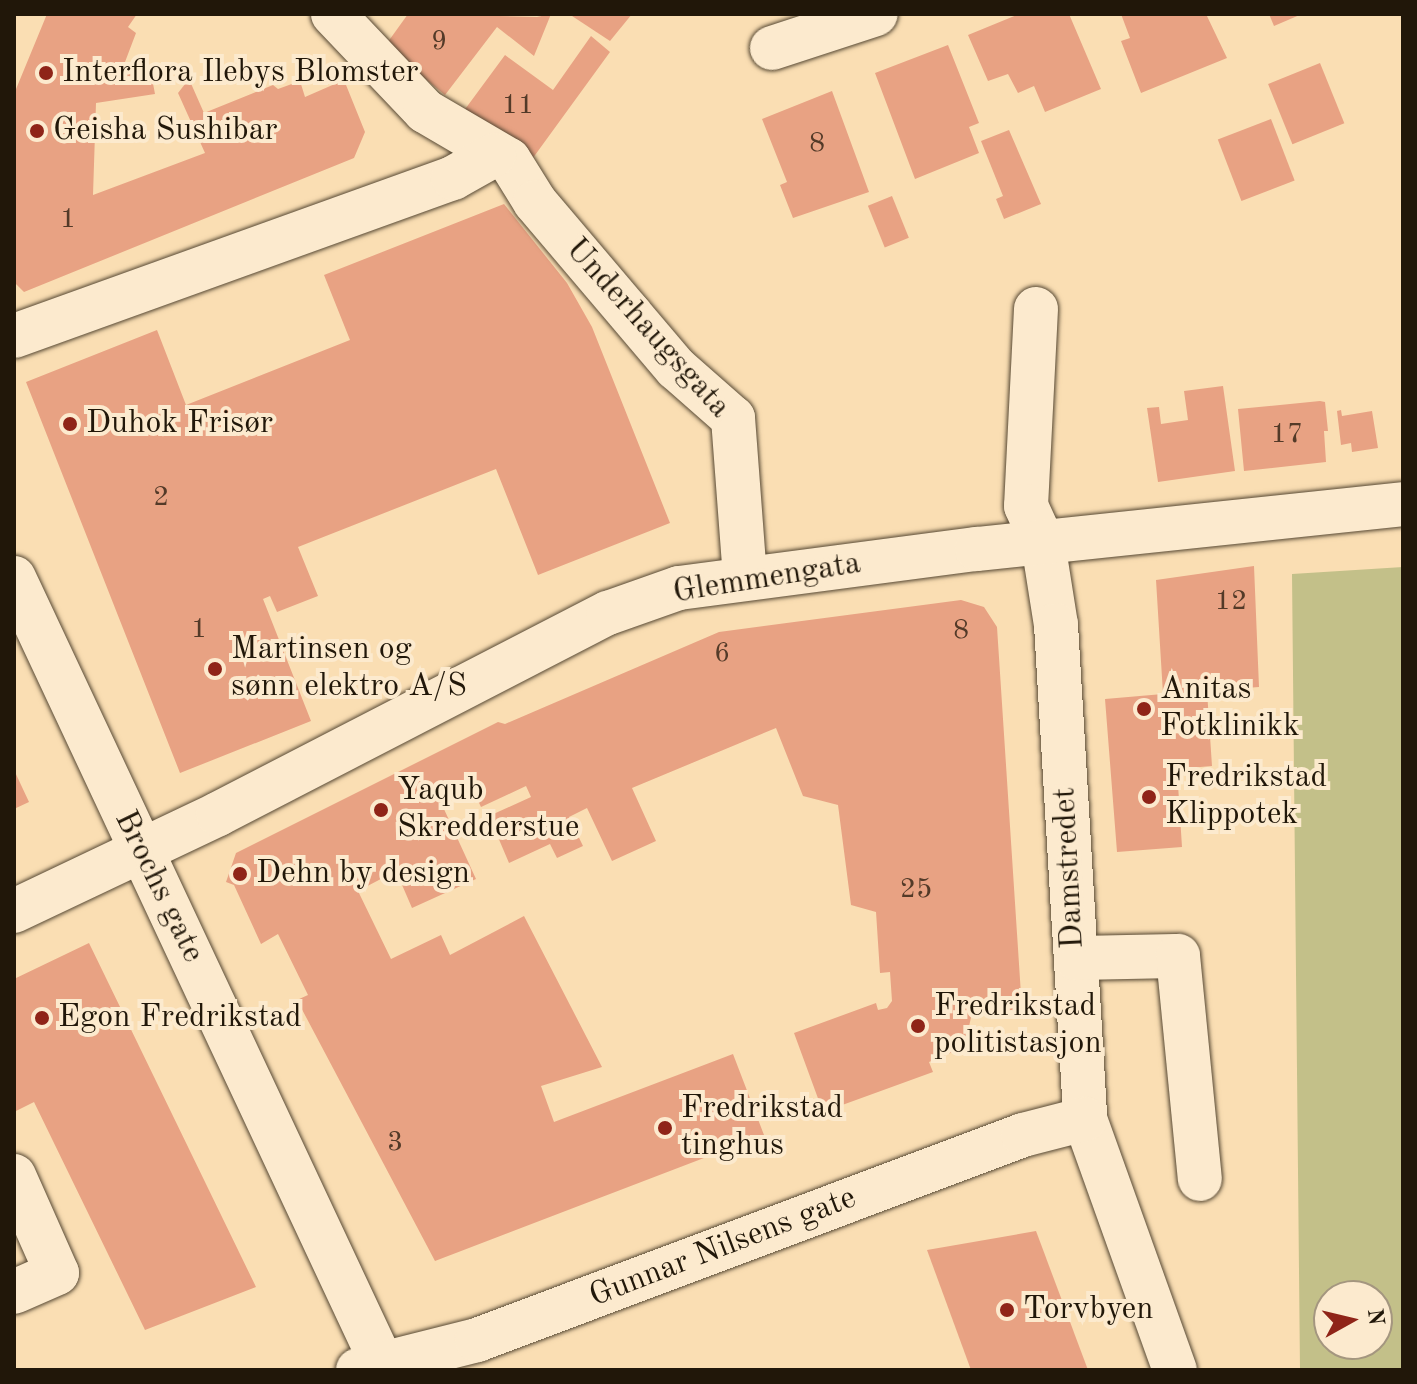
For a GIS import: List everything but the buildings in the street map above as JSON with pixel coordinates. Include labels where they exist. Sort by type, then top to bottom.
[{"type":"street","name":"Underhaugsgata","points":[[333,14],[425,111],[494,155],[509,160],[535,202],[676,368],[733,418],[745,578]]},
{"type":"street","points":[[772,48],[876,14]]},
{"type":"street","points":[[14,336],[453,178],[494,155]]},
{"type":"street","name":"Damstredet","points":[[1036,309],[1026,506],[1043,543],[1056,625],[1085,1119],[1175,1370]]},
{"type":"street","name":"Glemmengata","points":[[14,911],[139,848],[218,814],[608,613],[679,588],[1043,543],[1403,504]]},
{"type":"street","name":"Brochs gate","points":[[14,578],[139,848],[322,1226],[375,1368]]},
{"type":"street","points":[[1076,958],[1178,956],[1200,1179]]},
{"type":"street","name":"Gunnar Nilsens gate","points":[[375,1368],[477,1340],[1023,1135],[1085,1119]]},
{"type":"street","points":[[14,1176],[57,1273],[14,1292]]},
{"type":"shaded area","points":[[1403,567],[1403,1370],[1300,1370],[1292,574]]},
{"type":"place","name":"Interflora Ilebys Blomster","points":[[46,73]]},
{"type":"place","name":"Geisha Sushibar","points":[[37,131]]},
{"type":"place","name":"Duhok Frisør","points":[[70,424]]},
{"type":"place","name":"Martinsen og sønn elektro A/S","points":[[215,669]]},
{"type":"place","name":"Anitas Fotklinikk","points":[[1144,709]]},
{"type":"place","name":"Fredrikstad Klippotek","points":[[1149,797]]},
{"type":"place","name":"Yaqub Skredderstue","points":[[381,810]]},
{"type":"place","name":"Dehn by design","points":[[240,874]]},
{"type":"place","name":"Egon Fredrikstad","points":[[42,1018]]},
{"type":"place","name":"Fredrikstad politistasjon","points":[[918,1026]]},
{"type":"place","name":"Fredrikstad tinghus","points":[[665,1128]]},
{"type":"place","name":"Torvbyen","points":[[1007,1310]]}]
